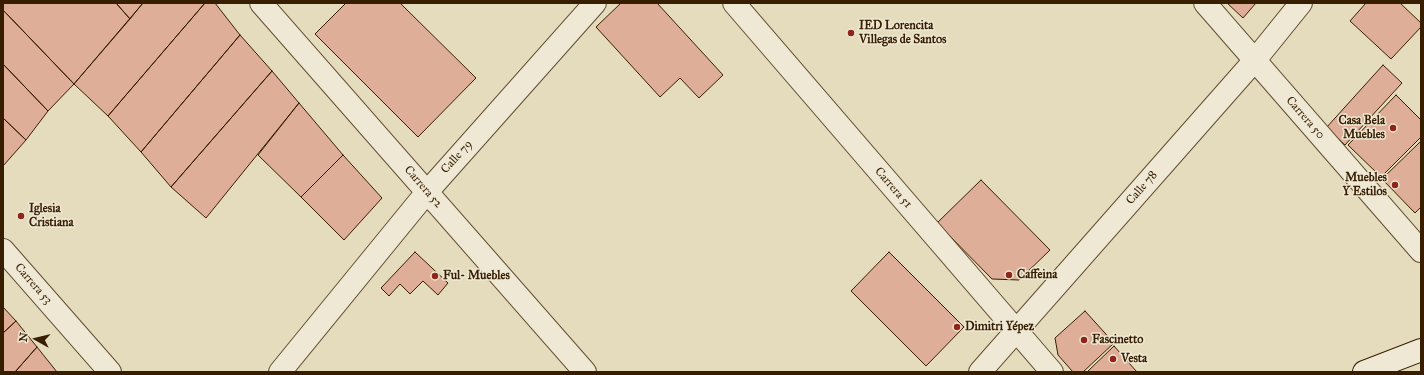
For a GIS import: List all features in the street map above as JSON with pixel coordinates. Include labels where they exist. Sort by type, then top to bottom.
[{"type":"street","name":"Carrera 52","points":[[261,3],[585,372]]},
{"type":"street","name":"Calle 79","points":[[280,372],[427,192],[595,3]]},
{"type":"street","name":"Carrera 51","points":[[734,3],[1052,372]]},
{"type":"street","name":"Carrera 50","points":[[1205,3],[1421,251]]},
{"type":"street","name":"Calle 78","points":[[980,372],[1255,60],[1301,3]]},
{"type":"street","name":"Carrera 53","points":[[3,250],[110,372]]},
{"type":"street","points":[[1364,372],[1421,350]]},
{"type":"building","points":[[3,3],[116,3],[130,19],[74,84],[3,10]]},
{"type":"building","points":[[116,3],[143,3],[130,19]]},
{"type":"building","points":[[143,3],[205,3],[108,116],[74,84]]},
{"type":"building","points":[[205,3],[215,3],[240,35],[141,152],[108,116]]},
{"type":"building","points":[[346,3],[400,3],[476,78],[418,137],[315,34]]},
{"type":"building","points":[[621,3],[657,3],[723,75],[699,98],[680,78],[660,97],[596,27]]},
{"type":"building","points":[[1227,3],[1256,3],[1243,18]]},
{"type":"building","points":[[1366,3],[1400,3],[1421,23],[1421,27],[1391,59],[1350,21]]},
{"type":"building","points":[[3,10],[74,84],[48,111],[3,64]]},
{"type":"building","points":[[240,35],[272,71],[171,187],[141,152]]},
{"type":"building","points":[[3,64],[48,111],[26,140],[3,118]]},
{"type":"building","points":[[1383,65],[1402,83],[1345,145],[1326,128]]},
{"type":"building","points":[[272,71],[299,103],[206,218],[171,187]]},
{"type":"building","name":"Casa Bela Muebles","points":[[1396,95],[1421,120],[1421,137],[1381,177],[1348,145]]},
{"type":"building","points":[[299,103],[343,155],[301,197],[258,155]]},
{"type":"building","points":[[3,118],[26,140],[3,166]]},
{"type":"building","points":[[1421,141],[1421,207],[1415,213],[1382,179]]},
{"type":"building","points":[[343,155],[382,198],[344,240],[301,197]]},
{"type":"building","points":[[981,180],[1050,250],[1019,280],[992,279],[937,223]]},
{"type":"building","points":[[415,252],[448,283],[438,295],[423,281],[410,294],[400,284],[389,296],[381,288]]},
{"type":"building","points":[[889,252],[964,327],[926,366],[851,291]]},
{"type":"building","points":[[3,307],[16,321],[3,333]]},
{"type":"building","name":"Fascinetto","points":[[1085,311],[1114,343],[1083,372],[1073,372],[1058,355],[1055,338]]},
{"type":"building","points":[[16,321],[37,347],[15,372],[3,372],[3,333]]},
{"type":"building","name":"Vesta","points":[[1114,346],[1137,372],[1087,372]]},
{"type":"building","points":[[37,347],[57,372],[15,372]]},
{"type":"place","name":"IED Lorencita Villegas de Santos","points":[[851,33]]},
{"type":"place","name":"Casa Bela Muebles","points":[[1393,128]]},
{"type":"place","name":"Muebles Y Estilos","points":[[1395,185]]},
{"type":"place","name":"Iglesia Cristiana","points":[[21,216]]},
{"type":"place","name":"Caffeina","points":[[1009,275]]},
{"type":"place","name":"Ful- Muebles","points":[[435,276]]},
{"type":"place","name":"Dimitri Yépez","points":[[957,327]]},
{"type":"place","name":"Fascinetto","points":[[1084,340]]},
{"type":"place","name":"Vesta","points":[[1113,359]]}]
